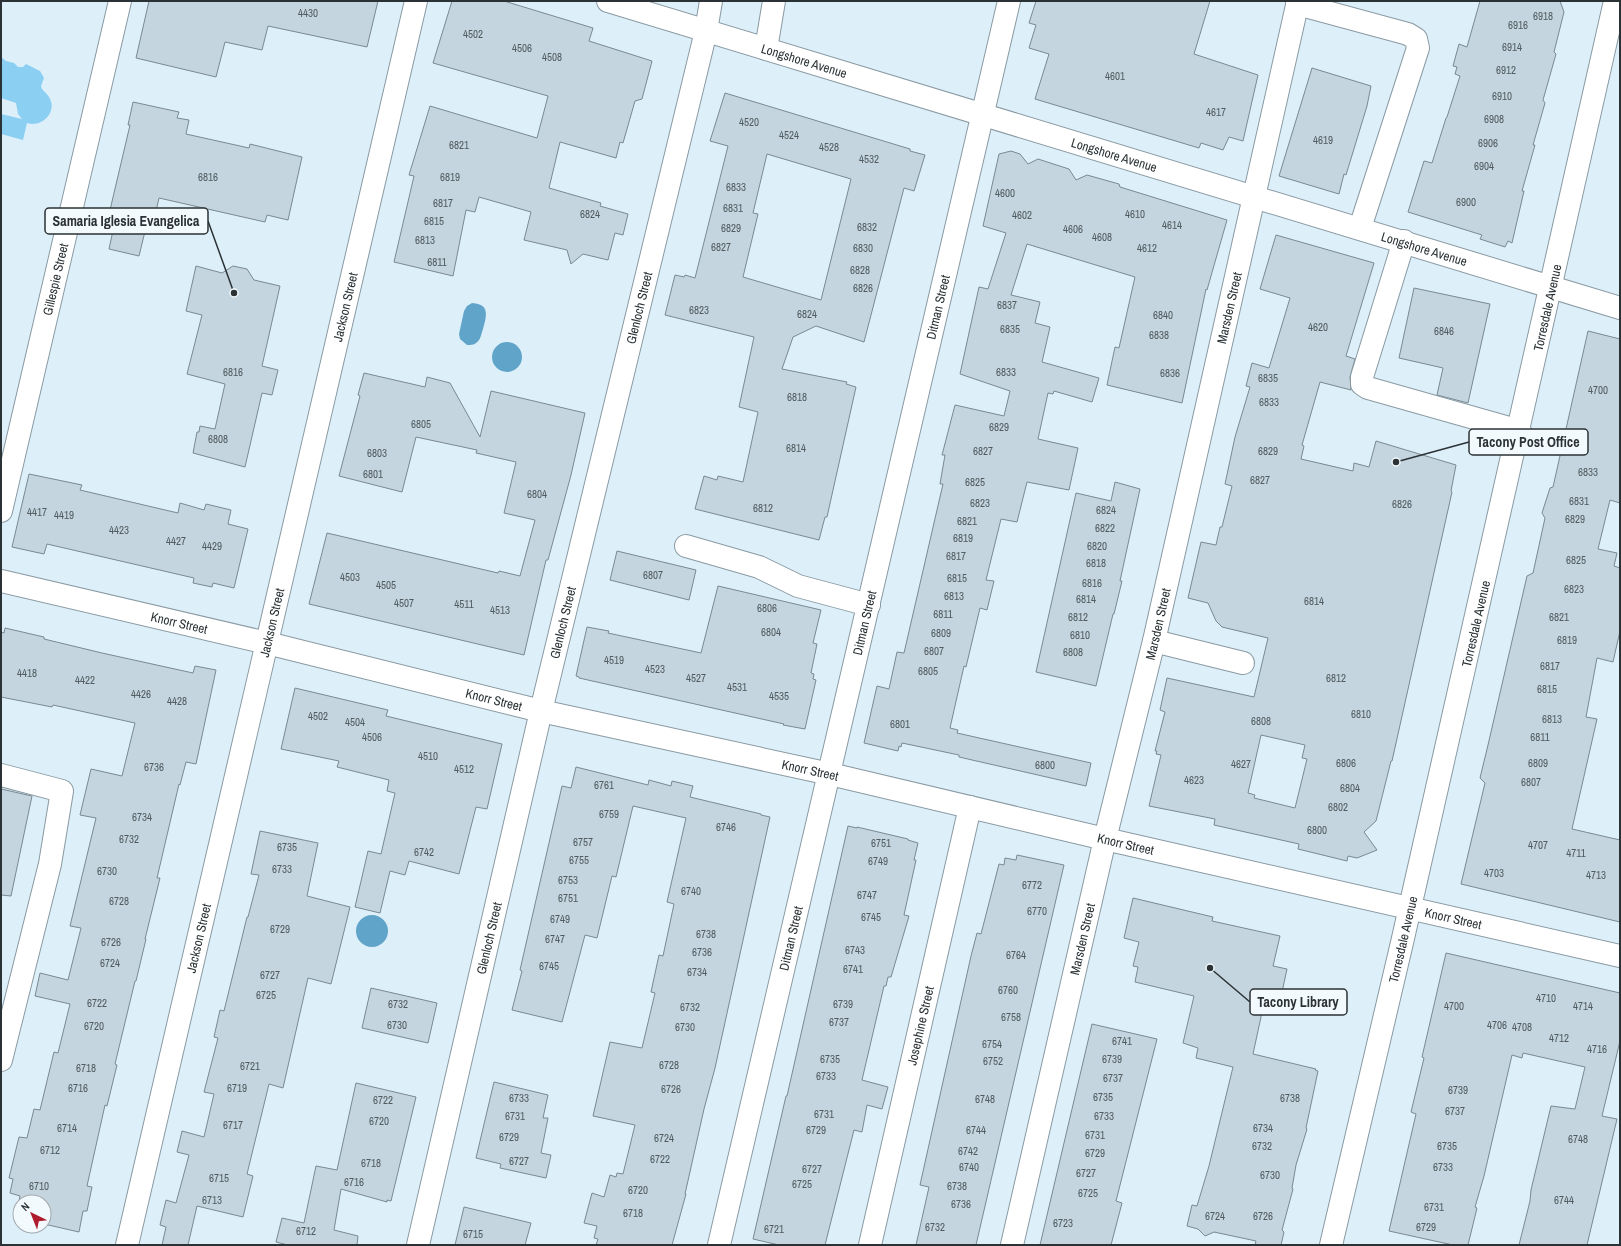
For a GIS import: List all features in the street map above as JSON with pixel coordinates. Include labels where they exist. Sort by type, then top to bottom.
[{"type":"street","name":"Gillespie Street","points":[[1,511],[120,1]]},
{"type":"street","name":"Jackson Street","points":[[127,1245],[416,1]]},
{"type":"street","name":"Longshore Avenue","points":[[608,1],[983,114],[1254,198],[1404,241],[1620,308]]},
{"type":"street","name":"Glenloch Street","points":[[418,1245],[541,711],[706,30],[711,1]]},
{"type":"street","points":[[766,48],[774,1]]},
{"type":"street","name":"Ditman Street","points":[[719,1245],[1009,1]]},
{"type":"street","name":"Torresdale Avenue","points":[[1331,1245],[1553,287],[1616,1]]},
{"type":"street","points":[[1298,3],[1408,34],[1416,39],[1418,48],[1360,228]]},
{"type":"street","name":"Marsden Street","points":[[1012,1245],[1106,839],[1154,642],[1298,3]]},
{"type":"street","points":[[1404,241],[1362,377],[1362,384],[1368,388],[1520,431]]},
{"type":"street","points":[[686,546],[759,567],[798,586],[869,605]]},
{"type":"street","name":"Knorr Street","points":[[1,581],[268,643],[541,711],[830,774],[1106,839],[1620,956]]},
{"type":"street","points":[[1154,642],[1243,663]]},
{"type":"street","points":[[1,775],[62,791],[50,864],[1,1060]]},
{"type":"street","name":"Josephine Street","points":[[870,1245],[970,807]]},
{"type":"shaded area","points":[[1,57],[6,61],[14,63],[18,67],[23,67],[26,64],[40,71],[44,78],[41,86],[42,89],[52,104],[46,118],[37,123],[27,123],[23,140],[1,134],[1,114],[22,119],[18,114],[16,103],[1,98]]},
{"type":"shaded area","points":[[472,303],[482,306],[485,309],[486,316],[481,337],[478,342],[472,345],[467,345],[460,339],[459,334],[464,311],[467,306]]},
{"type":"shaded area","points":[[507,342],[518,346],[522,357],[518,368],[507,372],[496,368],[492,357],[496,346]]},
{"type":"shaded area","points":[[372,915],[383,920],[388,931],[383,942],[372,947],[361,942],[356,931],[361,920]]},
{"type":"building","points":[[149,1],[378,1],[367,47],[268,26],[262,50],[225,42],[216,77],[136,58]]},
{"type":"building","points":[[452,1],[504,1],[593,28],[589,41],[652,61],[642,99],[635,101],[623,143],[620,142],[616,158],[560,142],[549,188],[601,203],[600,206],[628,214],[623,235],[615,233],[608,260],[583,254],[571,264],[567,250],[524,240],[531,212],[479,197],[475,212],[466,210],[453,276],[394,262],[414,176],[409,175],[430,106],[537,138],[548,96],[433,63]]},
{"type":"building","points":[[1036,1],[1210,1],[1194,54],[1258,75],[1243,141],[1229,137],[1223,150],[1201,143],[1199,148],[1035,99],[1049,54],[1029,48],[1036,25],[1029,23]]},
{"type":"building","points":[[1480,1],[1560,1],[1564,12],[1554,52],[1556,54],[1543,100],[1545,103],[1522,191],[1524,191],[1512,243],[1508,241],[1505,247],[1480,239],[1482,235],[1408,212],[1424,161],[1432,163],[1460,76],[1455,74],[1457,67],[1453,66],[1459,44],[1467,47]]},
{"type":"building","points":[[1312,68],[1371,86],[1367,106],[1346,175],[1344,174],[1339,194],[1279,176]]},
{"type":"building","points":[[725,93],[910,149],[910,151],[925,155],[914,191],[904,188],[864,342],[816,326],[793,337],[782,369],[847,382],[846,384],[856,387],[827,517],[825,517],[819,540],[695,509],[704,476],[717,480],[718,476],[743,482],[758,412],[739,407],[754,337],[665,315],[675,275],[684,277],[685,275],[695,278],[728,146],[710,141]],"holes":[[[767,154],[851,179],[821,300],[743,277],[758,214],[753,213]]]},
{"type":"building","points":[[133,102],[179,112],[177,118],[189,120],[186,134],[249,148],[250,144],[302,157],[288,220],[267,215],[265,222],[159,198],[154,220],[148,219],[139,256],[109,249],[117,212],[110,210],[130,125],[128,125]]},
{"type":"building","points":[[1011,151],[1020,154],[1028,164],[1038,159],[1069,169],[1076,180],[1087,175],[1119,184],[1120,187],[1227,220],[1207,290],[1206,289],[1182,403],[1107,385],[1115,347],[1119,348],[1135,277],[1027,244],[1011,295],[1040,302],[1035,323],[1050,327],[1042,362],[1099,378],[1092,402],[1054,391],[1053,394],[1048,393],[1038,439],[1078,448],[1069,490],[1027,482],[1017,522],[1001,519],[986,580],[994,581],[987,610],[980,608],[966,667],[964,666],[950,728],[958,730],[957,733],[1091,763],[1086,786],[959,757],[959,755],[902,743],[901,747],[899,746],[898,751],[864,743],[877,686],[889,689],[897,652],[904,653],[943,484],[940,484],[945,455],[942,455],[955,405],[1004,416],[1010,391],[960,374],[979,287],[988,289],[1006,233],[983,226],[999,154]]},
{"type":"building","points":[[1276,235],[1374,263],[1346,356],[1355,359],[1350,377],[1351,390],[1320,382],[1302,445],[1304,446],[1301,459],[1353,471],[1354,463],[1369,467],[1376,441],[1456,465],[1452,492],[1392,761],[1376,821],[1364,832],[1377,850],[1357,858],[1348,856],[1347,861],[1298,849],[1299,844],[1214,825],[1215,819],[1149,806],[1161,755],[1156,754],[1157,751],[1155,751],[1165,712],[1160,710],[1167,678],[1254,697],[1268,638],[1222,627],[1216,621],[1208,603],[1188,598],[1201,542],[1216,545],[1220,527],[1222,527],[1232,486],[1225,484],[1235,437],[1250,387],[1246,386],[1252,363],[1269,368],[1290,298],[1260,289]],"holes":[[[1261,735],[1305,745],[1302,758],[1307,759],[1295,808],[1254,798],[1255,795],[1248,793]]]},
{"type":"building","points":[[196,266],[222,273],[233,266],[247,269],[254,280],[280,286],[262,366],[278,370],[272,395],[262,393],[245,467],[193,453],[197,432],[199,432],[200,426],[215,429],[225,384],[187,374],[202,315],[186,311]]},
{"type":"building","points":[[1414,288],[1490,304],[1468,403],[1437,395],[1443,368],[1399,358]]},
{"type":"building","points":[[1588,331],[1620,339],[1620,503],[1610,500],[1598,549],[1617,553],[1614,566],[1620,568],[1620,631],[1613,662],[1597,658],[1586,717],[1597,719],[1572,829],[1620,840],[1620,922],[1461,884],[1485,783],[1480,778],[1527,576],[1533,573],[1545,518],[1542,513],[1550,488],[1553,487]]},
{"type":"building","points":[[364,373],[425,387],[427,377],[450,383],[480,437],[491,391],[585,413],[571,475],[548,560],[546,560],[524,655],[309,604],[327,533],[498,573],[499,571],[520,576],[535,520],[504,513],[516,462],[476,453],[477,450],[416,437],[402,492],[339,476],[360,396],[358,395]]},
{"type":"building","points":[[29,474],[82,485],[80,490],[178,513],[180,503],[204,510],[206,504],[231,510],[228,524],[248,529],[234,588],[213,583],[212,587],[193,583],[194,578],[47,544],[44,554],[12,547]]},
{"type":"building","points":[[1115,482],[1140,489],[1120,581],[1122,581],[1096,686],[1036,672],[1076,493],[1111,501]]},
{"type":"building","points":[[617,551],[696,570],[689,600],[610,580]]},
{"type":"building","points":[[718,586],[821,610],[813,643],[817,644],[811,673],[814,674],[813,679],[816,680],[805,729],[579,678],[576,676],[587,627],[701,653]]},
{"type":"building","points":[[5,628],[102,653],[193,673],[195,666],[216,670],[196,764],[186,762],[180,785],[179,784],[157,878],[160,878],[115,1064],[117,1065],[107,1106],[105,1105],[87,1186],[92,1187],[87,1211],[83,1211],[79,1232],[52,1226],[52,1194],[10,1193],[13,1179],[9,1178],[19,1137],[27,1138],[34,1109],[40,1110],[54,1052],[58,1053],[70,1004],[35,996],[40,973],[68,980],[81,928],[70,926],[96,818],[80,815],[91,769],[122,776],[135,723],[53,705],[52,707],[1,697],[1,632],[4,633]]},
{"type":"building","points":[[295,688],[388,710],[386,716],[502,744],[487,809],[476,807],[459,874],[409,861],[405,875],[390,871],[380,913],[355,907],[368,851],[381,854],[395,793],[387,791],[389,780],[337,767],[339,761],[281,749]]},
{"type":"building","points":[[576,767],[648,785],[649,780],[671,786],[672,781],[693,786],[690,797],[770,817],[715,1068],[704,1109],[686,1194],[672,1245],[596,1245],[598,1239],[594,1238],[597,1226],[584,1223],[592,1193],[604,1197],[610,1175],[616,1177],[617,1173],[623,1174],[635,1125],[593,1116],[610,1042],[642,1048],[655,993],[651,992],[659,955],[663,956],[674,904],[667,902],[686,818],[633,806],[616,877],[612,876],[597,938],[585,935],[562,1022],[512,1010],[522,971],[520,970],[562,786],[571,788]]},
{"type":"building","points":[[1,789],[32,796],[11,896],[1,895]]},
{"type":"building","points":[[848,826],[908,839],[918,843],[914,860],[916,860],[904,915],[909,916],[891,977],[888,977],[886,986],[884,986],[862,1080],[888,1087],[882,1109],[867,1105],[862,1132],[854,1130],[825,1245],[779,1245],[753,1239]]},
{"type":"building","points":[[260,831],[318,843],[307,896],[350,907],[331,984],[308,978],[283,1088],[269,1084],[247,1174],[253,1176],[243,1217],[197,1206],[188,1245],[162,1245],[166,1227],[160,1225],[166,1200],[176,1203],[189,1155],[177,1152],[182,1131],[204,1137],[214,1094],[204,1092],[218,1038],[214,1037],[220,1010],[224,1011],[259,875],[251,874]]},
{"type":"building","points":[[1017,855],[1064,865],[976,1245],[916,1245],[929,1187],[920,1185],[971,956],[977,933],[981,934],[999,864],[1004,865],[1005,858],[1016,860]]},
{"type":"building","points":[[1133,898],[1213,917],[1212,921],[1280,936],[1273,966],[1287,969],[1279,1006],[1264,1003],[1253,1054],[1316,1069],[1315,1070],[1318,1071],[1307,1129],[1296,1165],[1293,1189],[1282,1230],[1284,1232],[1281,1245],[1255,1245],[1256,1241],[1214,1232],[1205,1236],[1198,1229],[1187,1226],[1192,1205],[1197,1206],[1209,1166],[1233,1067],[1196,1058],[1198,1048],[1183,1043],[1194,996],[1135,982],[1138,967],[1133,966],[1139,942],[1124,938]]},
{"type":"building","points":[[1446,953],[1620,993],[1620,1041],[1602,1116],[1617,1119],[1587,1245],[1519,1245],[1551,1106],[1575,1109],[1585,1067],[1523,1053],[1522,1058],[1512,1055],[1484,1176],[1475,1207],[1477,1208],[1468,1245],[1453,1245],[1389,1231],[1416,1114],[1411,1112]]},
{"type":"building","points":[[371,988],[437,1003],[428,1043],[362,1028]]},
{"type":"building","points":[[1092,1024],[1157,1039],[1116,1201],[1122,1203],[1111,1245],[1040,1245]]},
{"type":"building","points":[[494,1082],[548,1095],[543,1118],[548,1118],[541,1153],[551,1155],[546,1178],[500,1168],[501,1164],[476,1158]]},
{"type":"building","points":[[356,1083],[416,1097],[391,1201],[387,1200],[387,1202],[341,1189],[334,1230],[358,1236],[357,1245],[288,1245],[276,1242],[282,1218],[304,1223],[316,1166],[337,1170]]},
{"type":"building","points":[[464,1207],[531,1223],[525,1245],[455,1245]]},
{"type":"place","name":"Samaria Iglesia Evangelica","points":[[234,293]]},
{"type":"place","name":"Tacony Post Office","points":[[1396,462]]},
{"type":"place","name":"Tacony Library","points":[[1210,968]]}]
